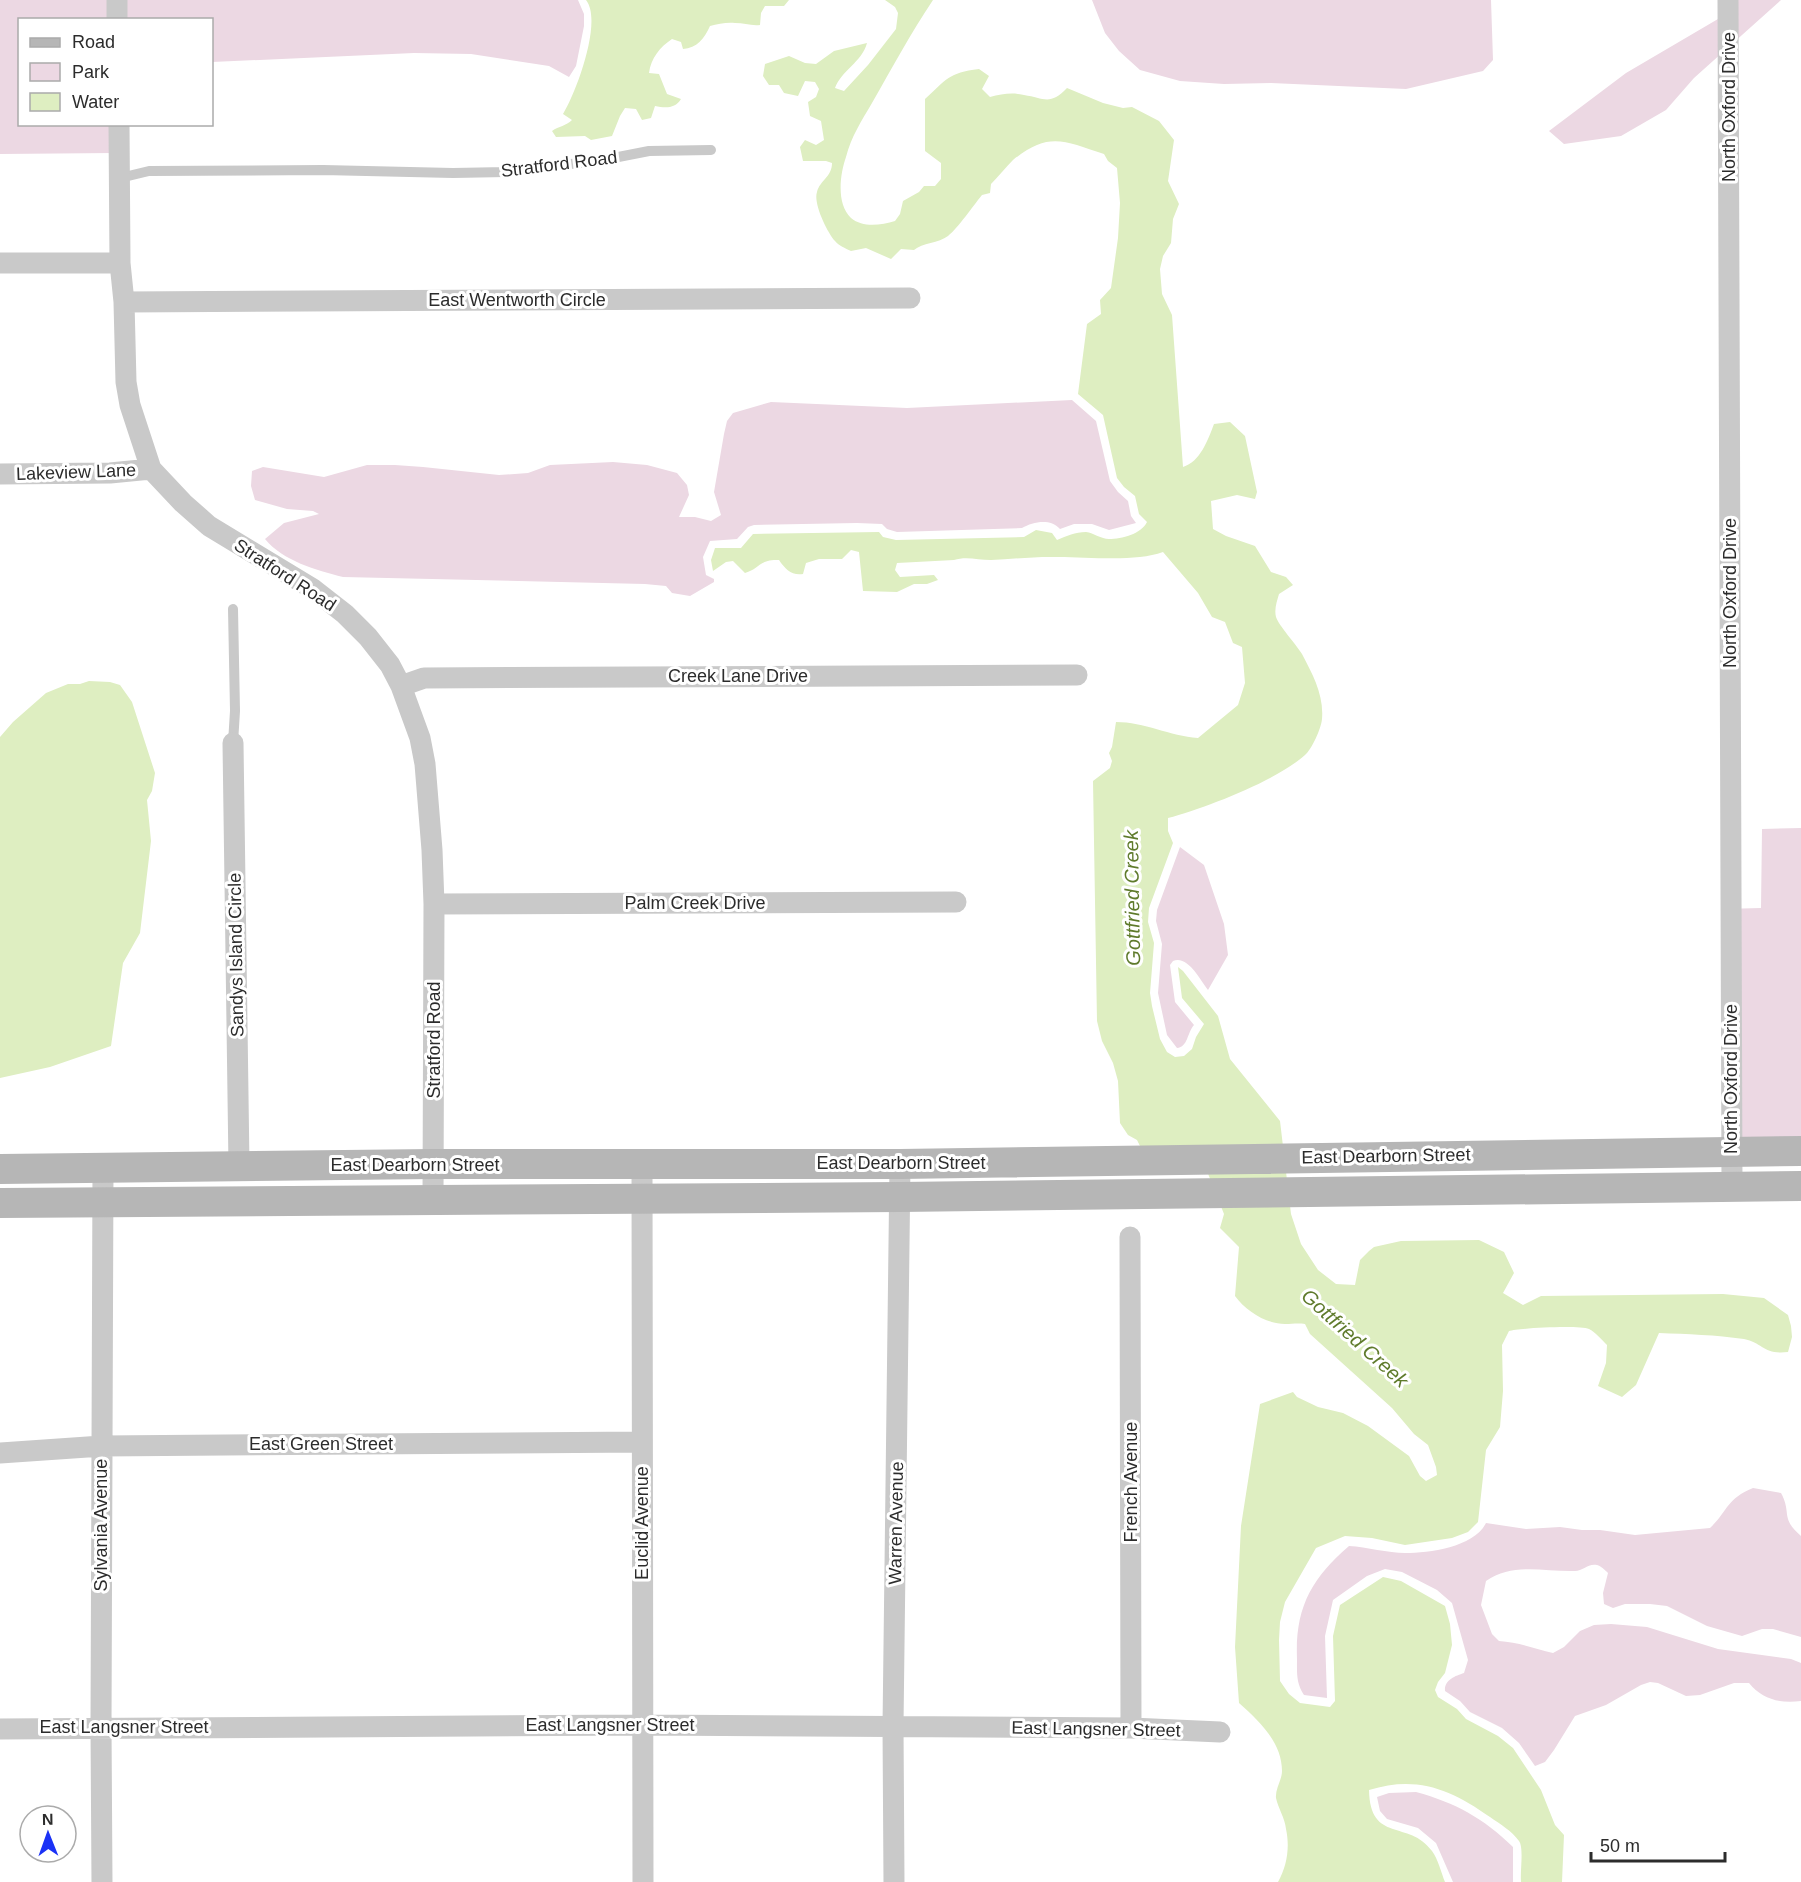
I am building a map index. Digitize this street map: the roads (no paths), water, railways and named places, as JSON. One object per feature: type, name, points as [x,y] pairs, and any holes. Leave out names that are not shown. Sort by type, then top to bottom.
[{"type":"main road","name":"East Dearborn Street","points":[[0,1169],[434,1164],[900,1164],[1801,1151]]},
{"type":"main road","name":"East Dearborn Street","points":[[0,1203],[1116,1195],[1801,1186]]},
{"type":"street","points":[[117,0],[117,18]]},
{"type":"street","name":"North Oxford Drive","points":[[1728,0],[1732,1187]]},
{"type":"street","name":"Stratford Road","points":[[119,126],[120,263],[124,302],[126,382],[130,405],[151,469],[183,503],[209,526],[312,589],[345,614],[368,637],[390,665],[401,686],[420,738],[425,764],[434,904],[433,1200]]},
{"type":"street","points":[[0,263],[120,263]]},
{"type":"street","name":"East Wentworth Circle","points":[[124,302],[910,298]]},
{"type":"street","name":"Lakeview Lane","points":[[0,474],[110,473],[151,469]]},
{"type":"street","name":"Creek Lane Drive","points":[[401,686],[424,678],[1077,675]]},
{"type":"street","name":"Sandys Island Circle","points":[[233,743],[239,1166]]},
{"type":"street","name":"Palm Creek Drive","points":[[434,904],[956,902]]},
{"type":"street","name":"Warren Avenue","points":[[894,1882],[893,1726],[900,1164]]},
{"type":"street","name":"Euclid Avenue","points":[[642,1165],[643,1882]]},
{"type":"street","name":"Sylvania Avenue","points":[[102,1882],[103,1168]]},
{"type":"street","name":"French Avenue","points":[[1130,1237],[1131,1728]]},
{"type":"street","name":"East Green Street","points":[[0,1453],[102,1446],[642,1442]]},
{"type":"street","name":"East Langsner Street","points":[[0,1729],[642,1725],[1131,1728],[1220,1732]]},
{"type":"lane","name":"Stratford Road","points":[[120,178],[150,171],[323,170],[453,174],[506,172],[603,160],[649,151],[711,150]]},
{"type":"lane","points":[[233,609],[236,711],[233,743]]},
{"type":"water","points":[[586,0],[789,0],[784,6],[765,6],[761,13],[760,25],[726,23],[710,26],[703,39],[692,47],[683,49],[681,42],[672,39],[664,46],[654,58],[649,73],[659,74],[667,94],[681,99],[676,105],[655,106],[651,118],[642,120],[636,109],[625,108],[612,136],[591,140],[585,136],[556,137],[552,131],[572,120],[563,114],[580,74],[590,40],[590,10]]},
{"type":"water","name":"Gottfried Creek","points":[[885,0],[933,0],[861,122],[848,150],[842,172],[841,197],[846,212],[856,221],[872,225],[895,221],[900,214],[903,201],[919,192],[924,186],[935,186],[941,179],[941,163],[925,151],[925,99],[949,78],[961,73],[979,69],[989,76],[982,89],[990,97],[1015,94],[1051,99],[1067,88],[1103,103],[1123,108],[1132,107],[1159,121],[1174,140],[1168,181],[1179,204],[1173,219],[1171,243],[1163,256],[1160,269],[1162,294],[1172,315],[1183,467],[1199,455],[1214,424],[1230,422],[1245,436],[1257,492],[1255,499],[1237,495],[1211,501],[1213,529],[1255,546],[1271,572],[1286,577],[1293,585],[1279,594],[1276,617],[1302,654],[1310,670],[1317,685],[1322,710],[1321,723],[1313,744],[1305,755],[1292,765],[1259,784],[1201,808],[1168,818],[1168,831],[1173,843],[1149,908],[1148,922],[1154,943],[1150,993],[1160,1039],[1167,1052],[1175,1057],[1184,1056],[1192,1049],[1204,1024],[1182,998],[1178,967],[1218,1016],[1230,1059],[1280,1121],[1291,1214],[1301,1244],[1318,1270],[1336,1284],[1355,1285],[1360,1260],[1374,1247],[1401,1241],[1479,1240],[1504,1252],[1514,1273],[1503,1293],[1523,1305],[1541,1296],[1723,1294],[1764,1298],[1788,1315],[1792,1337],[1788,1352],[1774,1352],[1744,1339],[1659,1333],[1636,1385],[1622,1397],[1598,1386],[1606,1363],[1607,1345],[1589,1329],[1549,1327],[1509,1331],[1502,1345],[1503,1391],[1500,1427],[1486,1450],[1478,1522],[1468,1532],[1452,1538],[1405,1545],[1372,1538],[1345,1536],[1316,1548],[1285,1602],[1280,1622],[1280,1681],[1289,1694],[1300,1703],[1330,1707],[1335,1701],[1333,1636],[1340,1605],[1383,1577],[1401,1581],[1445,1606],[1452,1645],[1445,1673],[1435,1690],[1438,1697],[1457,1709],[1466,1719],[1498,1736],[1513,1748],[1541,1790],[1555,1825],[1564,1835],[1562,1882],[1521,1882],[1520,1844],[1509,1831],[1476,1807],[1447,1792],[1433,1787],[1402,1784],[1369,1790],[1371,1807],[1376,1818],[1383,1825],[1423,1841],[1434,1854],[1445,1882],[1278,1882],[1284,1870],[1288,1849],[1285,1825],[1276,1798],[1282,1774],[1281,1760],[1274,1741],[1239,1703],[1235,1647],[1241,1526],[1260,1404],[1293,1392],[1297,1397],[1318,1407],[1343,1413],[1368,1426],[1409,1456],[1420,1476],[1426,1481],[1437,1475],[1428,1445],[1414,1434],[1392,1408],[1310,1334],[1305,1324],[1271,1322],[1245,1307],[1235,1296],[1239,1247],[1220,1228],[1224,1214],[1201,1156],[1140,1146],[1137,1140],[1128,1135],[1120,1123],[1118,1081],[1113,1063],[1102,1041],[1097,1021],[1093,781],[1110,768],[1112,761],[1109,753],[1116,722],[1137,724],[1198,738],[1238,705],[1245,683],[1242,647],[1233,643],[1225,622],[1212,617],[1198,593],[1163,552],[1123,558],[1044,557],[991,560],[963,558],[897,563],[895,570],[900,577],[934,575],[938,580],[927,584],[914,584],[897,592],[863,591],[859,552],[851,550],[842,559],[819,559],[806,563],[803,574],[789,571],[779,560],[767,561],[745,573],[733,561],[726,562],[713,571],[711,560],[715,548],[741,548],[753,534],[879,532],[883,537],[896,540],[1024,537],[1036,530],[1052,533],[1057,540],[1075,533],[1086,532],[1109,539],[1131,535],[1147,522],[1139,514],[1135,496],[1117,478],[1103,415],[1078,394],[1087,324],[1101,314],[1100,300],[1111,288],[1118,238],[1120,203],[1117,168],[1108,161],[1104,154],[1057,141],[1037,145],[1013,160],[991,184],[990,193],[982,195],[948,236],[914,250],[901,249],[891,259],[866,248],[851,251],[842,247],[828,231],[816,197],[830,172],[832,163],[803,161],[800,147],[805,140],[816,145],[824,140],[821,121],[810,116],[808,102],[816,97],[819,89],[815,82],[805,81],[798,96],[784,93],[779,85],[769,85],[763,76],[765,64],[789,56],[805,63],[816,64],[834,51],[867,43],[861,56],[842,76],[835,88],[844,91],[896,29],[898,13],[895,7]]},
{"type":"water","points":[[89,681],[120,685],[132,702],[155,773],[152,791],[147,800],[151,841],[140,933],[123,963],[111,1046],[50,1067],[0,1078],[0,737],[13,722],[46,693],[68,684]]}]
